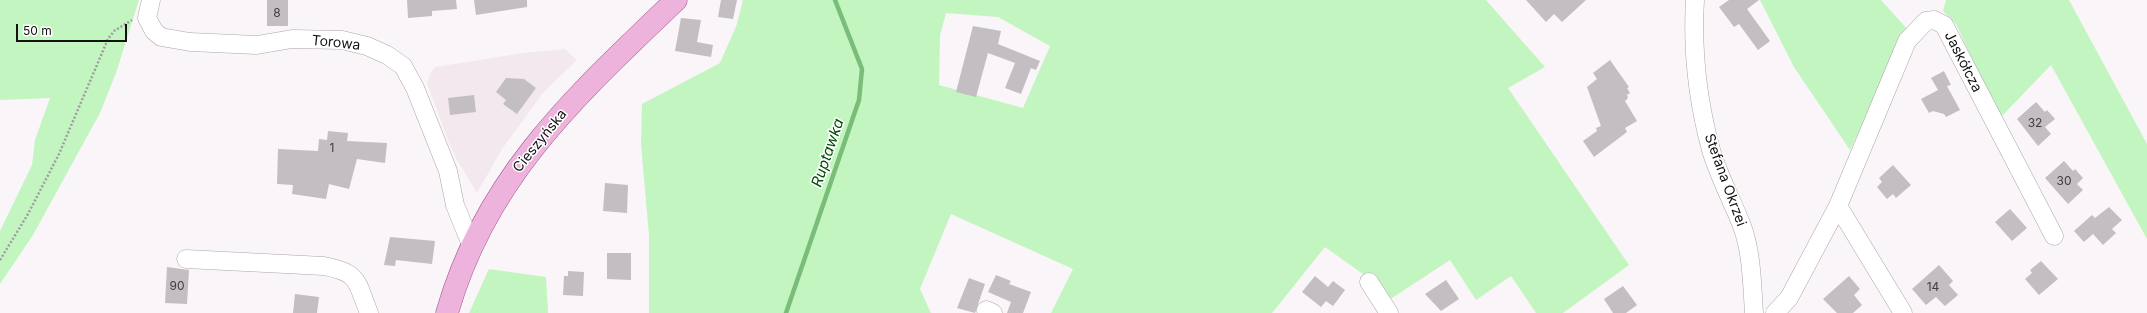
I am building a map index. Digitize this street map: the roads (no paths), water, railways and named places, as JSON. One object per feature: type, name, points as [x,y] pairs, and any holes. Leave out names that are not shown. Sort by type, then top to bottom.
[{"type":"main road","name":"Cieszyńska","points":[[447,313],[472,247],[495,202],[524,158],[568,106],[676,0]]},
{"type":"street","name":"Torowa","points":[[151,0],[147,18],[154,31],[161,37],[190,42],[257,45],[292,39],[342,40],[367,46],[387,55],[402,66],[415,88],[448,171],[455,205],[472,247]]},
{"type":"street","name":"Stefana Okrzei","points":[[1694,0],[1693,28],[1702,111],[1712,151],[1726,192],[1742,227],[1752,272],[1754,313]]},
{"type":"street","name":"Jaskółcza","points":[[1775,313],[1790,298],[1838,206],[1907,41],[1926,21],[1934,20],[1944,25],[2054,236]]},
{"type":"street","points":[[1838,206],[1903,313]]},
{"type":"street","points":[[186,259],[324,266],[344,270],[355,278],[368,313]]},
{"type":"street","points":[[1369,282],[1389,313]]},
{"type":"waterway","name":"Ruptawka","points":[[786,313],[859,100],[862,69],[835,0]]}]
